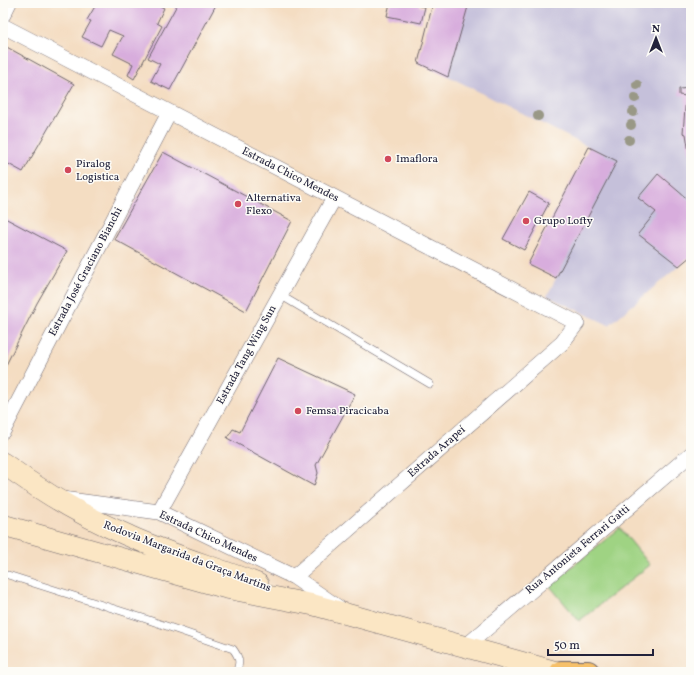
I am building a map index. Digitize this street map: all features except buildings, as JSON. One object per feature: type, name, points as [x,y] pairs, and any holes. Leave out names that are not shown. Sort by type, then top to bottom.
[{"type":"highway","points":[[561,672],[588,672]]},
{"type":"main road","name":"Rodovia Margarida da Graça Martins","points":[[3,463],[53,497],[92,519],[130,537],[314,605]]},
{"type":"main road","name":"Rodovia Margarida da Graça Martins","points":[[3,525],[226,588],[314,605],[557,672]]},
{"type":"street","points":[[3,15],[9,3]]},
{"type":"street","name":"Estrada Chico Mendes","points":[[3,26],[577,323]]},
{"type":"street","name":"Estrada José Graciano Bianchi","points":[[5,423],[169,113]]},
{"type":"street","name":"Estrada Tang Wing Sun","points":[[159,512],[334,198]]},
{"type":"street","name":"Estrada Arapeí","points":[[294,577],[562,343],[577,323]]},
{"type":"street","name":"Rua Antonieta Ferrari Gatti","points":[[465,647],[691,454]]},
{"type":"street","name":"Estrada Chico Mendes","points":[[53,497],[159,512],[294,577],[350,615]]},
{"type":"lane","points":[[280,295],[430,384]]},
{"type":"lane","points":[[8,575],[143,618],[233,649],[239,656],[239,666],[236,672]]},
{"type":"shaded area","points":[[433,3],[691,3],[691,256],[609,325],[547,296],[616,161],[434,69]]},
{"type":"green space","points":[[620,528],[650,565],[579,621],[549,585]]},
{"type":"place","name":"Imaflora","points":[[388,159]]},
{"type":"place","name":"Piralog Logistica","points":[[68,170]]},
{"type":"place","name":"Alternativa Flexo","points":[[238,204]]},
{"type":"place","name":"Grupo Lofty","points":[[526,221]]},
{"type":"place","name":"Femsa Piracicaba","points":[[298,411]]}]
